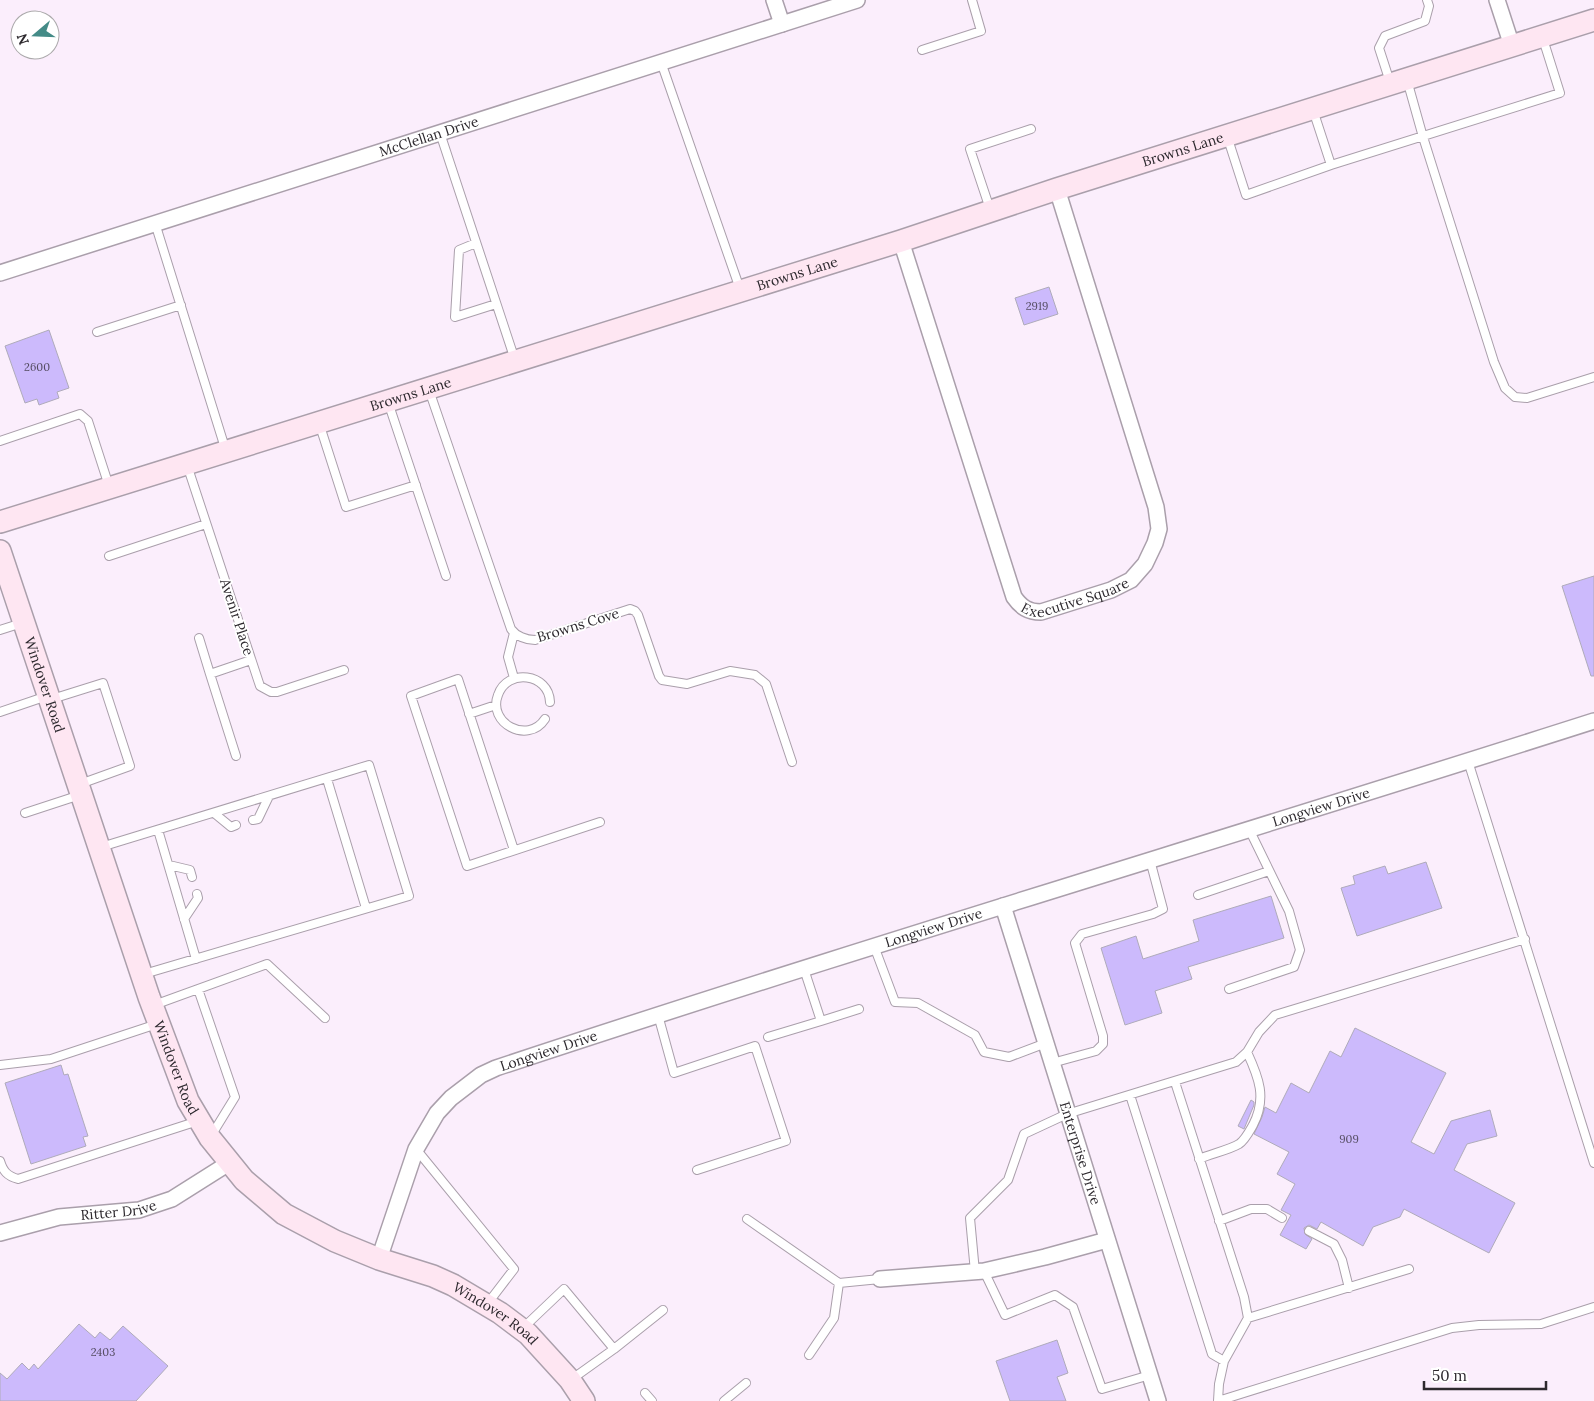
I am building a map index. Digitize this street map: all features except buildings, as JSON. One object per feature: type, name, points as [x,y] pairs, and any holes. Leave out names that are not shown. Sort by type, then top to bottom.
[{"type":"street","points":[[774,0],[782,24]]},
{"type":"street","name":"McClellan Drive","points":[[0,273],[858,0]]},
{"type":"street","points":[[1497,0],[1512,46]]},
{"type":"street","name":"Browns Lane","points":[[0,522],[901,241],[1226,135],[1594,20]]},
{"type":"street","name":"Executive Square","points":[[901,241],[1014,597],[1025,609],[1036,612],[1079,601],[1111,590],[1131,580],[1148,560],[1156,543],[1158,529],[1156,506],[1057,189]]},
{"type":"street","name":"Windover Road","points":[[0,551],[142,975],[188,1101],[210,1138],[244,1180],[284,1214],[335,1241],[379,1259],[433,1276],[454,1285],[528,1334],[570,1380],[584,1401]]},
{"type":"street","name":"Longview Drive","points":[[379,1259],[416,1150],[437,1114],[452,1098],[481,1075],[496,1068],[874,946],[1468,762],[1594,721]]},
{"type":"street","name":"Enterprise Drive","points":[[1003,906],[1158,1401]]},
{"type":"street","name":"Ritter Drive","points":[[0,1233],[59,1217],[139,1210],[172,1199],[229,1163]]},
{"type":"street","points":[[880,1280],[979,1271],[1045,1258],[1107,1240]]},
{"type":"lane","points":[[922,50],[981,31],[972,0]]},
{"type":"lane","points":[[1427,0],[1429,6],[1425,20],[1385,36],[1379,48],[1399,81],[1423,137],[1494,362],[1505,388],[1515,396],[1527,398],[1594,376]]},
{"type":"lane","points":[[1226,135],[1246,195],[1331,165],[1560,93],[1542,37]]},
{"type":"lane","points":[[661,62],[740,291]]},
{"type":"lane","points":[[1313,108],[1331,165]]},
{"type":"lane","points":[[990,211],[970,149],[1032,129]]},
{"type":"lane","points":[[440,133],[516,362]]},
{"type":"lane","points":[[155,223],[226,451]]},
{"type":"lane","points":[[476,243],[459,250],[455,317],[496,304]]},
{"type":"lane","points":[[97,332],[181,305]]},
{"type":"lane","points":[[429,389],[511,629],[514,633],[508,657],[514,678]]},
{"type":"lane","points":[[388,402],[446,576]]},
{"type":"lane","points":[[0,441],[80,414],[88,422],[110,488]]},
{"type":"lane","points":[[319,423],[346,507],[416,485]]},
{"type":"lane","name":"Avenir Place","points":[[186,464],[260,686],[271,692],[277,692],[344,670]]},
{"type":"lane","points":[[109,556],[206,524]]},
{"type":"lane","name":"Browns Cove","points":[[514,633],[530,640],[535,640],[630,609],[635,611],[662,680],[688,684],[730,671],[754,675],[766,684],[792,762]]},
{"type":"lane","points":[[0,630],[24,622]]},
{"type":"lane","points":[[199,638],[236,756]]},
{"type":"lane","points":[[210,674],[251,660]]},
{"type":"lane","points":[[545,719],[535,728],[526,731],[509,727],[498,714],[497,696],[500,688],[506,682],[523,676],[540,682],[546,689],[550,702]]},
{"type":"lane","points":[[514,850],[458,679],[411,696],[467,866],[600,822]]},
{"type":"lane","points":[[0,712],[103,683],[130,766],[25,813]]},
{"type":"lane","points":[[469,714],[496,705]]},
{"type":"lane","points":[[1468,762],[1594,1163]]},
{"type":"lane","points":[[99,848],[369,765],[409,896],[142,975]]},
{"type":"lane","points":[[327,778],[366,908]]},
{"type":"lane","points":[[253,820],[258,819],[269,796]]},
{"type":"lane","points":[[214,813],[231,827],[236,825]]},
{"type":"lane","points":[[1228,988],[1294,967],[1300,950],[1289,911],[1249,829]]},
{"type":"lane","points":[[158,830],[196,959]]},
{"type":"lane","points":[[1052,1063],[1096,1051],[1103,1044],[1103,1036],[1075,943],[1082,934],[1153,914],[1163,909],[1150,860]]},
{"type":"lane","points":[[168,865],[190,870],[192,877]]},
{"type":"lane","points":[[1198,895],[1269,871]]},
{"type":"lane","points":[[184,919],[198,898],[197,894]]},
{"type":"lane","points":[[1150,1374],[1102,1389],[1073,1307],[1055,1295],[1005,1315],[979,1271],[970,1218],[1008,1180],[1024,1134],[1067,1114],[1236,1062],[1247,1052],[1259,1032],[1274,1015],[1524,939]]},
{"type":"lane","points":[[874,946],[895,1002],[918,1003],[967,1030],[975,1035],[984,1052],[1009,1056],[1046,1043]]},
{"type":"lane","points":[[0,1065],[51,1059],[156,1014],[198,989],[267,964],[325,1018]]},
{"type":"lane","points":[[804,969],[822,1021]]},
{"type":"lane","points":[[198,989],[235,1097],[210,1138]]},
{"type":"lane","points":[[768,1037],[859,1009]]},
{"type":"lane","points":[[658,1015],[674,1073],[755,1046],[786,1141],[697,1170]]},
{"type":"lane","points":[[1199,1158],[1239,1144],[1248,1134],[1260,1113],[1261,1099],[1257,1074],[1247,1052]]},
{"type":"lane","points":[[1175,1082],[1244,1297],[1248,1318],[1224,1361],[1219,1384],[1218,1401],[1452,1328],[1480,1325],[1541,1324],[1594,1306]]},
{"type":"lane","points":[[1130,1095],[1212,1354],[1224,1361]]},
{"type":"lane","points":[[0,1161],[3,1170],[10,1177],[18,1179],[198,1120]]},
{"type":"lane","points":[[416,1150],[514,1269],[486,1305]]},
{"type":"lane","points":[[1219,1221],[1251,1209],[1267,1209],[1282,1218]]},
{"type":"lane","points":[[747,1219],[839,1283],[880,1280]]},
{"type":"lane","points":[[1309,1231],[1334,1244],[1342,1260],[1349,1288]]},
{"type":"lane","points":[[1248,1318],[1409,1269]]},
{"type":"lane","points":[[809,1355],[834,1318],[839,1283]]},
{"type":"lane","points":[[521,1330],[564,1289],[614,1349]]},
{"type":"lane","points":[[570,1380],[614,1349],[663,1310]]},
{"type":"lane","points":[[724,1401],[746,1383]]},
{"type":"lane","points":[[645,1392],[652,1401]]}]
